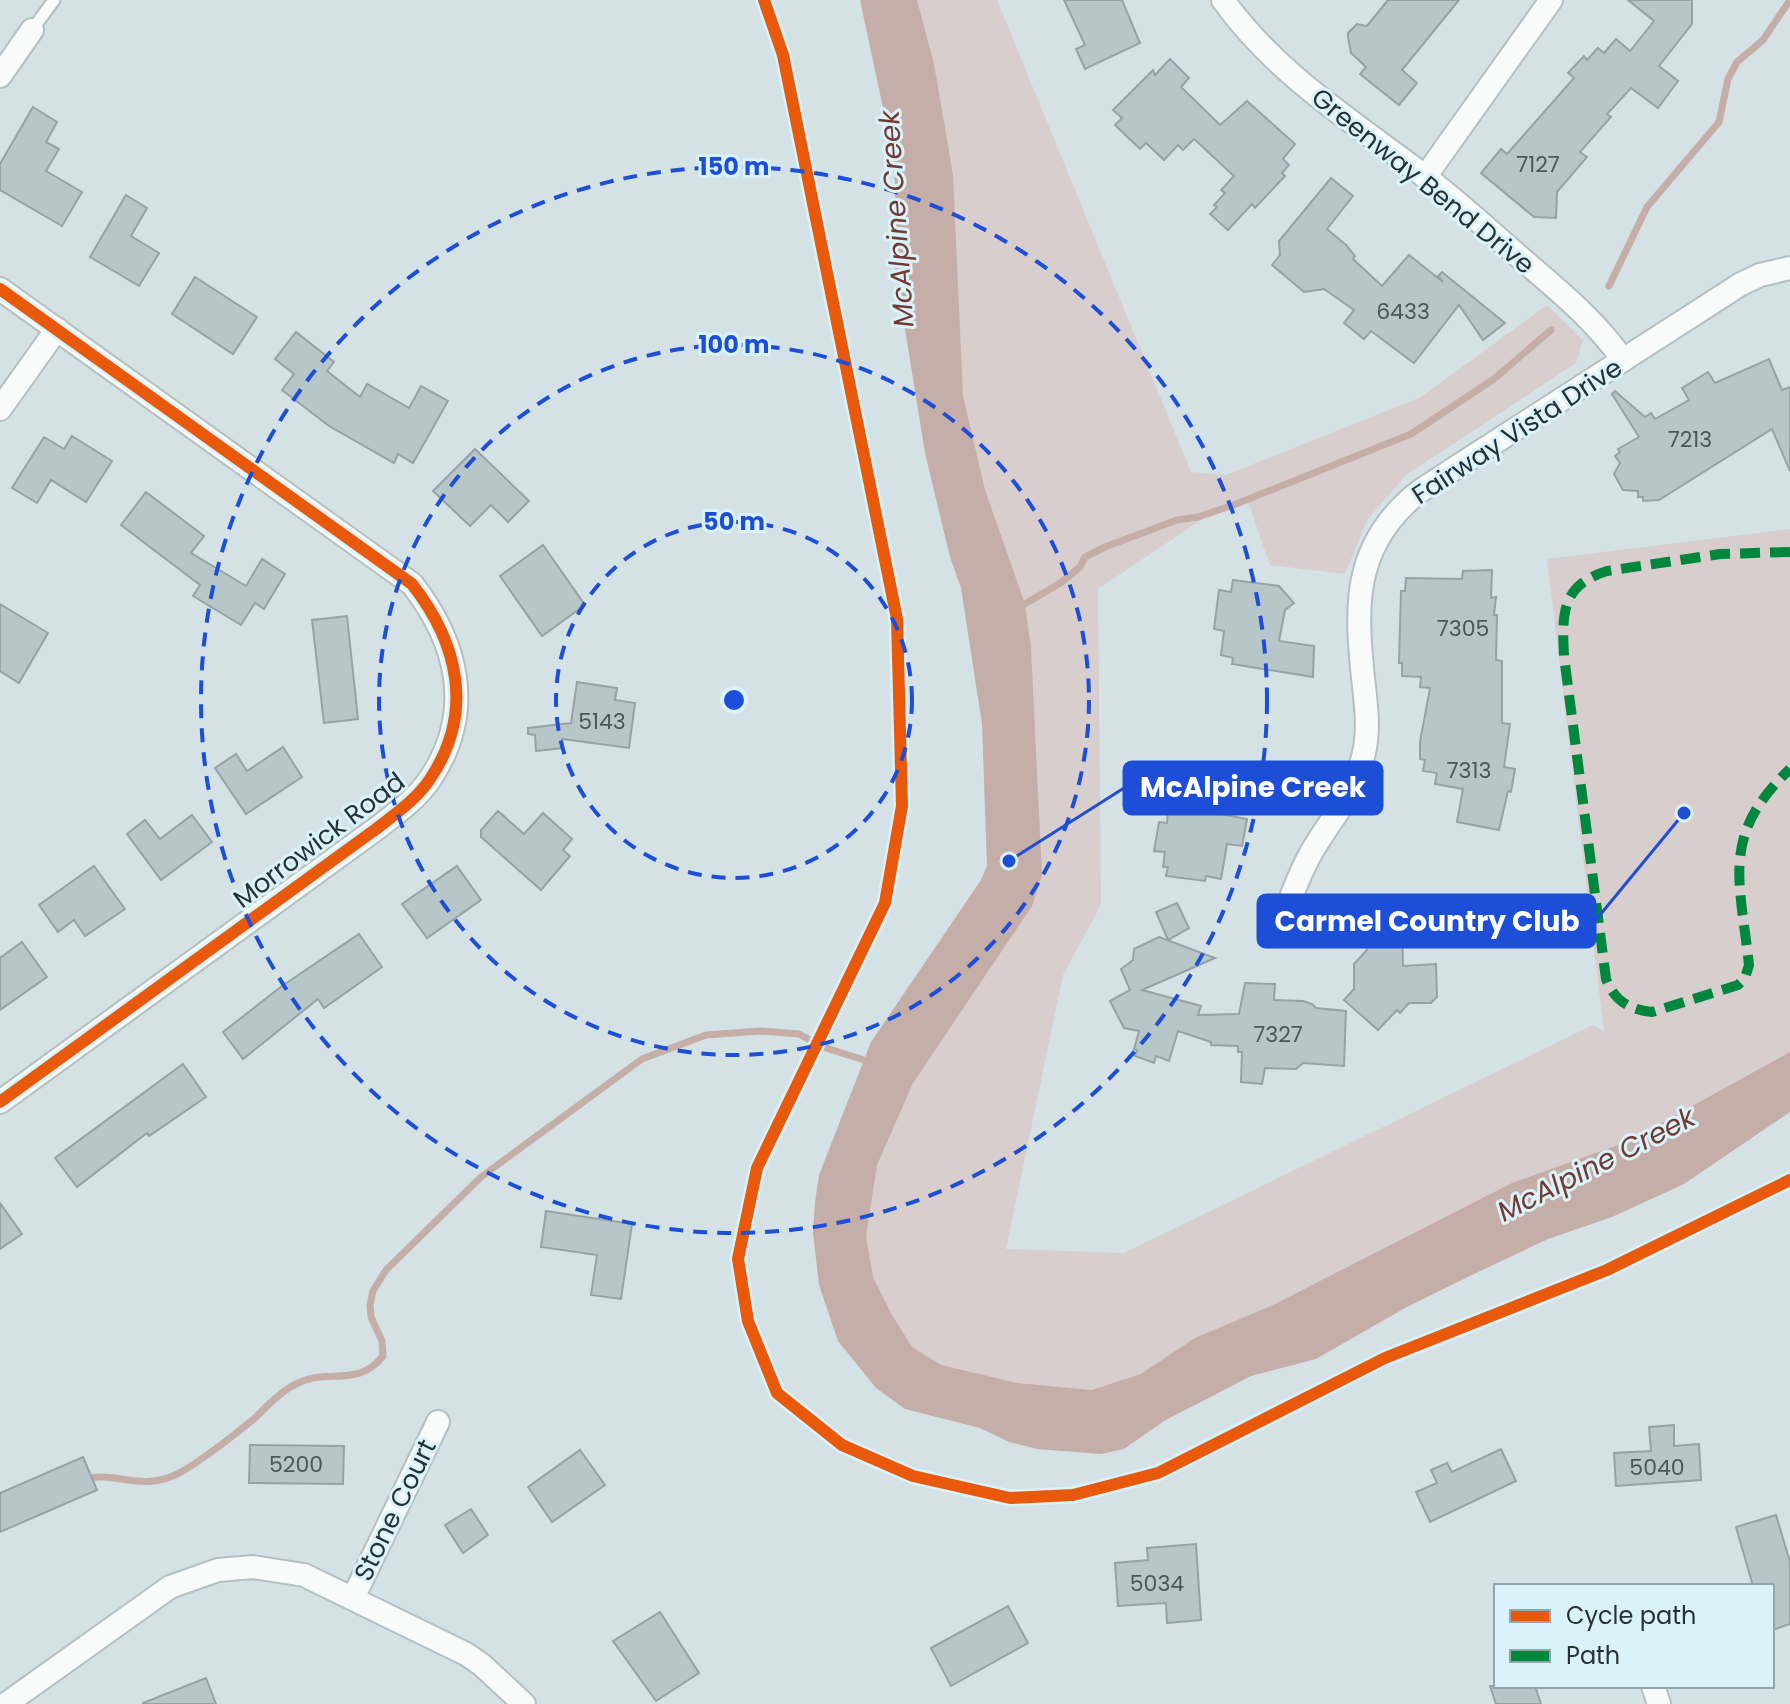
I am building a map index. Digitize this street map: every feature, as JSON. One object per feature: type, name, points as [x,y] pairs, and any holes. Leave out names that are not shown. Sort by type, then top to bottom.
[{"type":"street","name":"Greenway Bend Drive","points":[[1223,0],[1244,30],[1283,69],[1425,177],[1583,311],[1623,360]]},
{"type":"street","points":[[1425,177],[1551,0]]},
{"type":"street","points":[[0,76],[32,30]]},
{"type":"street","name":"Fairway Vista Drive","points":[[1291,897],[1311,852],[1346,804],[1367,740],[1358,607],[1366,564],[1389,521],[1409,500],[1741,284],[1760,275],[1790,268]]},
{"type":"street","name":"Morrowick Road","points":[[0,289],[412,584],[433,610],[447,641],[456,674],[457,696],[446,750],[417,795],[376,829],[0,1102]]},
{"type":"street","points":[[0,409],[57,329]]},
{"type":"street","name":"Stone Court","points":[[353,1598],[438,1422]]},
{"type":"street","points":[[6,1704],[150,1600],[184,1581],[218,1570],[270,1568],[304,1575],[466,1654],[524,1704]]},
{"type":"lane","points":[[32,30],[54,0]]},
{"type":"shaded area","points":[[886,0],[997,0],[1191,472],[1226,475],[1421,397],[1547,305],[1583,340],[1576,363],[1406,475],[1368,519],[1345,574],[1270,565],[1247,499],[1210,514],[1098,589],[1101,905],[1063,975],[1006,1249],[1124,1253],[1593,1025],[1604,1032],[1547,559],[1790,529],[1790,1066],[1110,1425],[969,1394],[873,1320],[844,1151],[1032,841]]},
{"type":"water","points":[[860,0],[917,0],[934,64],[953,175],[963,396],[985,490],[1025,604],[1031,648],[1042,875],[1032,906],[913,1083],[877,1165],[866,1236],[873,1277],[912,1347],[941,1365],[1017,1383],[1092,1390],[1141,1374],[1195,1338],[1273,1305],[1512,1183],[1629,1141],[1790,1052],[1790,1112],[1684,1184],[1612,1217],[1548,1239],[1476,1273],[1405,1308],[1316,1359],[1251,1376],[1164,1421],[1124,1449],[1101,1454],[1037,1449],[1009,1442],[980,1428],[905,1409],[876,1388],[838,1341],[819,1285],[813,1233],[819,1175],[871,1042],[981,880],[987,866],[982,724],[961,588],[950,557],[925,453],[894,261],[895,183],[891,145]]},
{"type":"building","points":[[1064,0],[1122,0],[1140,43],[1085,69],[1076,49],[1085,45]]},
{"type":"building","points":[[1388,0],[1459,0],[1402,70],[1417,83],[1399,105],[1360,74],[1366,67],[1351,53],[1348,37],[1357,24],[1367,26]]},
{"type":"building","points":[[1628,0],[1692,0],[1692,24],[1659,66],[1678,81],[1658,108],[1631,88],[1607,114],[1611,117],[1580,152],[1587,157],[1557,192],[1556,218],[1534,217],[1481,173],[1501,149],[1507,154],[1574,78],[1568,73],[1584,56],[1587,60],[1598,48],[1604,53],[1616,39],[1630,51],[1654,21]]},
{"type":"building","points":[[1170,59],[1189,78],[1181,87],[1220,125],[1247,101],[1295,144],[1283,159],[1289,165],[1282,173],[1285,176],[1255,208],[1252,204],[1228,230],[1210,214],[1225,193],[1221,190],[1234,176],[1194,139],[1183,150],[1178,145],[1164,160],[1146,143],[1140,149],[1115,125],[1122,118],[1113,110],[1153,70],[1155,75]]},
{"type":"building","points":[[33,107],[57,122],[46,142],[59,149],[46,171],[82,192],[62,226],[0,190],[0,164]]},
{"type":"building","points":[[1331,178],[1353,196],[1327,229],[1346,245],[1355,256],[1353,259],[1382,286],[1409,255],[1443,282],[1438,276],[1442,272],[1505,323],[1483,340],[1459,305],[1414,363],[1371,331],[1364,339],[1344,323],[1354,310],[1324,289],[1304,292],[1272,265],[1280,255],[1279,241]]},
{"type":"building","points":[[126,195],[147,208],[131,236],[159,253],[139,286],[90,257]]},
{"type":"building","points":[[195,277],[257,317],[233,354],[172,314]]},
{"type":"building","points":[[296,332],[334,362],[327,371],[360,397],[367,384],[409,408],[421,386],[448,401],[413,463],[398,454],[394,463],[329,426],[282,390],[294,374],[275,359]]},
{"type":"building","points":[[1769,359],[1782,390],[1790,387],[1790,471],[1772,429],[1659,500],[1643,501],[1643,497],[1638,497],[1638,491],[1623,490],[1614,474],[1620,463],[1615,456],[1620,452],[1618,449],[1639,437],[1612,394],[1615,391],[1645,417],[1651,413],[1655,419],[1689,400],[1682,388],[1708,372],[1715,383]]},
{"type":"building","points":[[72,436],[112,461],[86,502],[51,480],[37,503],[12,488],[44,437],[64,449]]},
{"type":"building","points":[[475,449],[529,501],[508,522],[491,505],[470,526],[433,491]]},
{"type":"building","points":[[146,492],[204,536],[191,553],[246,586],[262,559],[285,574],[264,609],[255,603],[241,625],[193,596],[200,585],[121,525]]},
{"type":"building","points":[[543,545],[585,605],[542,636],[500,576]]},
{"type":"building","points":[[1492,570],[1491,598],[1496,597],[1494,615],[1497,615],[1496,660],[1502,661],[1502,723],[1510,724],[1504,767],[1515,769],[1499,830],[1457,822],[1463,789],[1435,784],[1437,773],[1423,771],[1425,760],[1420,759],[1420,742],[1430,688],[1420,687],[1421,677],[1402,676],[1402,663],[1399,663],[1401,591],[1405,591],[1406,578],[1462,579],[1463,571]]},
{"type":"building","points":[[1233,580],[1279,586],[1294,603],[1285,610],[1279,641],[1314,646],[1313,677],[1232,664],[1233,658],[1221,655],[1224,631],[1214,629],[1219,590],[1231,592]]},
{"type":"building","points":[[0,604],[48,633],[19,683],[0,671]]},
{"type":"building","points":[[347,616],[358,719],[324,723],[312,620]]},
{"type":"building","points":[[577,682],[617,688],[615,700],[635,703],[629,748],[562,739],[563,748],[536,751],[535,735],[528,734],[528,728],[571,723]]},
{"type":"building","points":[[283,747],[302,777],[246,814],[215,768],[236,754],[247,771]]},
{"type":"building","points":[[1192,779],[1221,784],[1215,813],[1247,819],[1242,846],[1227,844],[1221,879],[1206,876],[1205,881],[1166,876],[1168,867],[1163,867],[1165,852],[1154,851],[1159,822],[1167,823],[1168,806],[1190,788]]},
{"type":"building","points":[[498,811],[524,834],[543,813],[572,839],[563,850],[570,856],[541,890],[481,837],[481,830]]},
{"type":"building","points":[[192,815],[212,842],[161,880],[127,834],[145,820],[160,839]]},
{"type":"building","points":[[94,866],[125,909],[85,936],[74,920],[58,932],[39,905]]},
{"type":"building","points":[[457,866],[481,900],[427,938],[402,904]]},
{"type":"building","points":[[1395,900],[1395,914],[1402,913],[1403,966],[1436,964],[1437,997],[1431,1003],[1409,1003],[1400,1013],[1397,1010],[1378,1030],[1344,1000],[1354,989],[1354,964],[1367,950],[1365,902]]},
{"type":"building","points":[[1177,903],[1189,928],[1168,940],[1156,912]]},
{"type":"building","points":[[359,934],[382,967],[324,1008],[318,999],[243,1059],[223,1032],[282,986]]},
{"type":"building","points":[[1159,937],[1215,958],[1142,990],[1201,1006],[1198,1015],[1239,1014],[1245,983],[1275,984],[1274,1000],[1303,1001],[1316,1008],[1346,1011],[1344,1066],[1303,1063],[1296,1069],[1265,1068],[1262,1084],[1241,1082],[1242,1052],[1238,1052],[1238,1046],[1211,1045],[1211,1042],[1178,1031],[1169,1061],[1156,1056],[1154,1063],[1135,1056],[1139,1031],[1124,1028],[1110,1001],[1130,990],[1121,969],[1133,960],[1134,949]]},
{"type":"building","points":[[22,942],[47,977],[0,1010],[0,958]]},
{"type":"building","points":[[183,1064],[206,1097],[149,1136],[147,1133],[77,1187],[55,1158]]},
{"type":"building","points":[[0,1203],[22,1234],[0,1249]]},
{"type":"building","points":[[546,1211],[632,1224],[621,1299],[591,1295],[597,1255],[541,1247]]},
{"type":"building","points":[[1674,1425],[1674,1446],[1699,1444],[1701,1480],[1616,1486],[1614,1453],[1651,1451],[1649,1427]]},
{"type":"building","points":[[250,1445],[344,1446],[343,1484],[249,1483]]},
{"type":"building","points":[[1501,1449],[1516,1481],[1430,1522],[1416,1492],[1437,1483],[1431,1470],[1447,1463],[1452,1472]]},
{"type":"building","points":[[580,1450],[605,1485],[552,1522],[528,1487]]},
{"type":"building","points":[[83,1457],[97,1490],[0,1532],[0,1493]]},
{"type":"building","points":[[471,1509],[488,1535],[463,1553],[445,1525]]},
{"type":"building","points":[[1776,1515],[1790,1562],[1790,1624],[1774,1629],[1774,1584],[1752,1584],[1736,1527]]},
{"type":"building","points":[[1196,1544],[1201,1620],[1167,1623],[1166,1603],[1118,1606],[1115,1563],[1148,1560],[1147,1548]]},
{"type":"building","points":[[1008,1606],[1028,1643],[951,1686],[931,1648]]},
{"type":"building","points":[[660,1612],[699,1673],[656,1701],[613,1641]]},
{"type":"building","points":[[206,1678],[216,1704],[143,1704],[143,1703]]},
{"type":"building","points":[[1490,1686],[1536,1688],[1541,1704],[1496,1704]]},
{"type":"waterway","points":[[1609,286],[1647,207],[1719,122],[1728,79],[1737,62],[1763,40],[1790,0]]},
{"type":"waterway","points":[[1018,608],[1062,582],[1080,567],[1085,557],[1105,547],[1177,520],[1198,517],[1236,504],[1411,434],[1494,379],[1551,330]]},
{"type":"waterway","points":[[84,1479],[106,1477],[150,1481],[175,1475],[227,1440],[292,1386],[320,1377],[353,1375],[373,1366],[383,1356],[382,1341],[371,1317],[370,1305],[373,1291],[386,1270],[481,1177],[642,1059],[706,1035],[761,1031],[799,1034],[868,1064]]},
{"type":"marked path","points":[[1790,552],[1720,554],[1607,571],[1581,584],[1568,603],[1563,627],[1564,656],[1606,979],[1623,1003],[1652,1012],[1738,985],[1745,978],[1749,965],[1740,883],[1744,838],[1753,816],[1768,793],[1790,769]]},
{"type":"cycle path","points":[[764,0],[783,55],[897,619],[902,806],[885,903],[757,1168],[738,1259],[748,1321],[777,1393],[842,1445],[913,1476],[1010,1498],[1073,1495],[1158,1473],[1385,1358],[1607,1270],[1790,1180]]},
{"type":"cycle path","points":[[0,289],[412,584],[441,630],[450,654],[456,703],[453,729],[444,754],[425,786],[405,806],[0,1102]]},
{"type":"place","name":"Carmel Country Club","points":[[1684,813]]},
{"type":"place","name":"McAlpine Creek","points":[[1009,861]]}]
